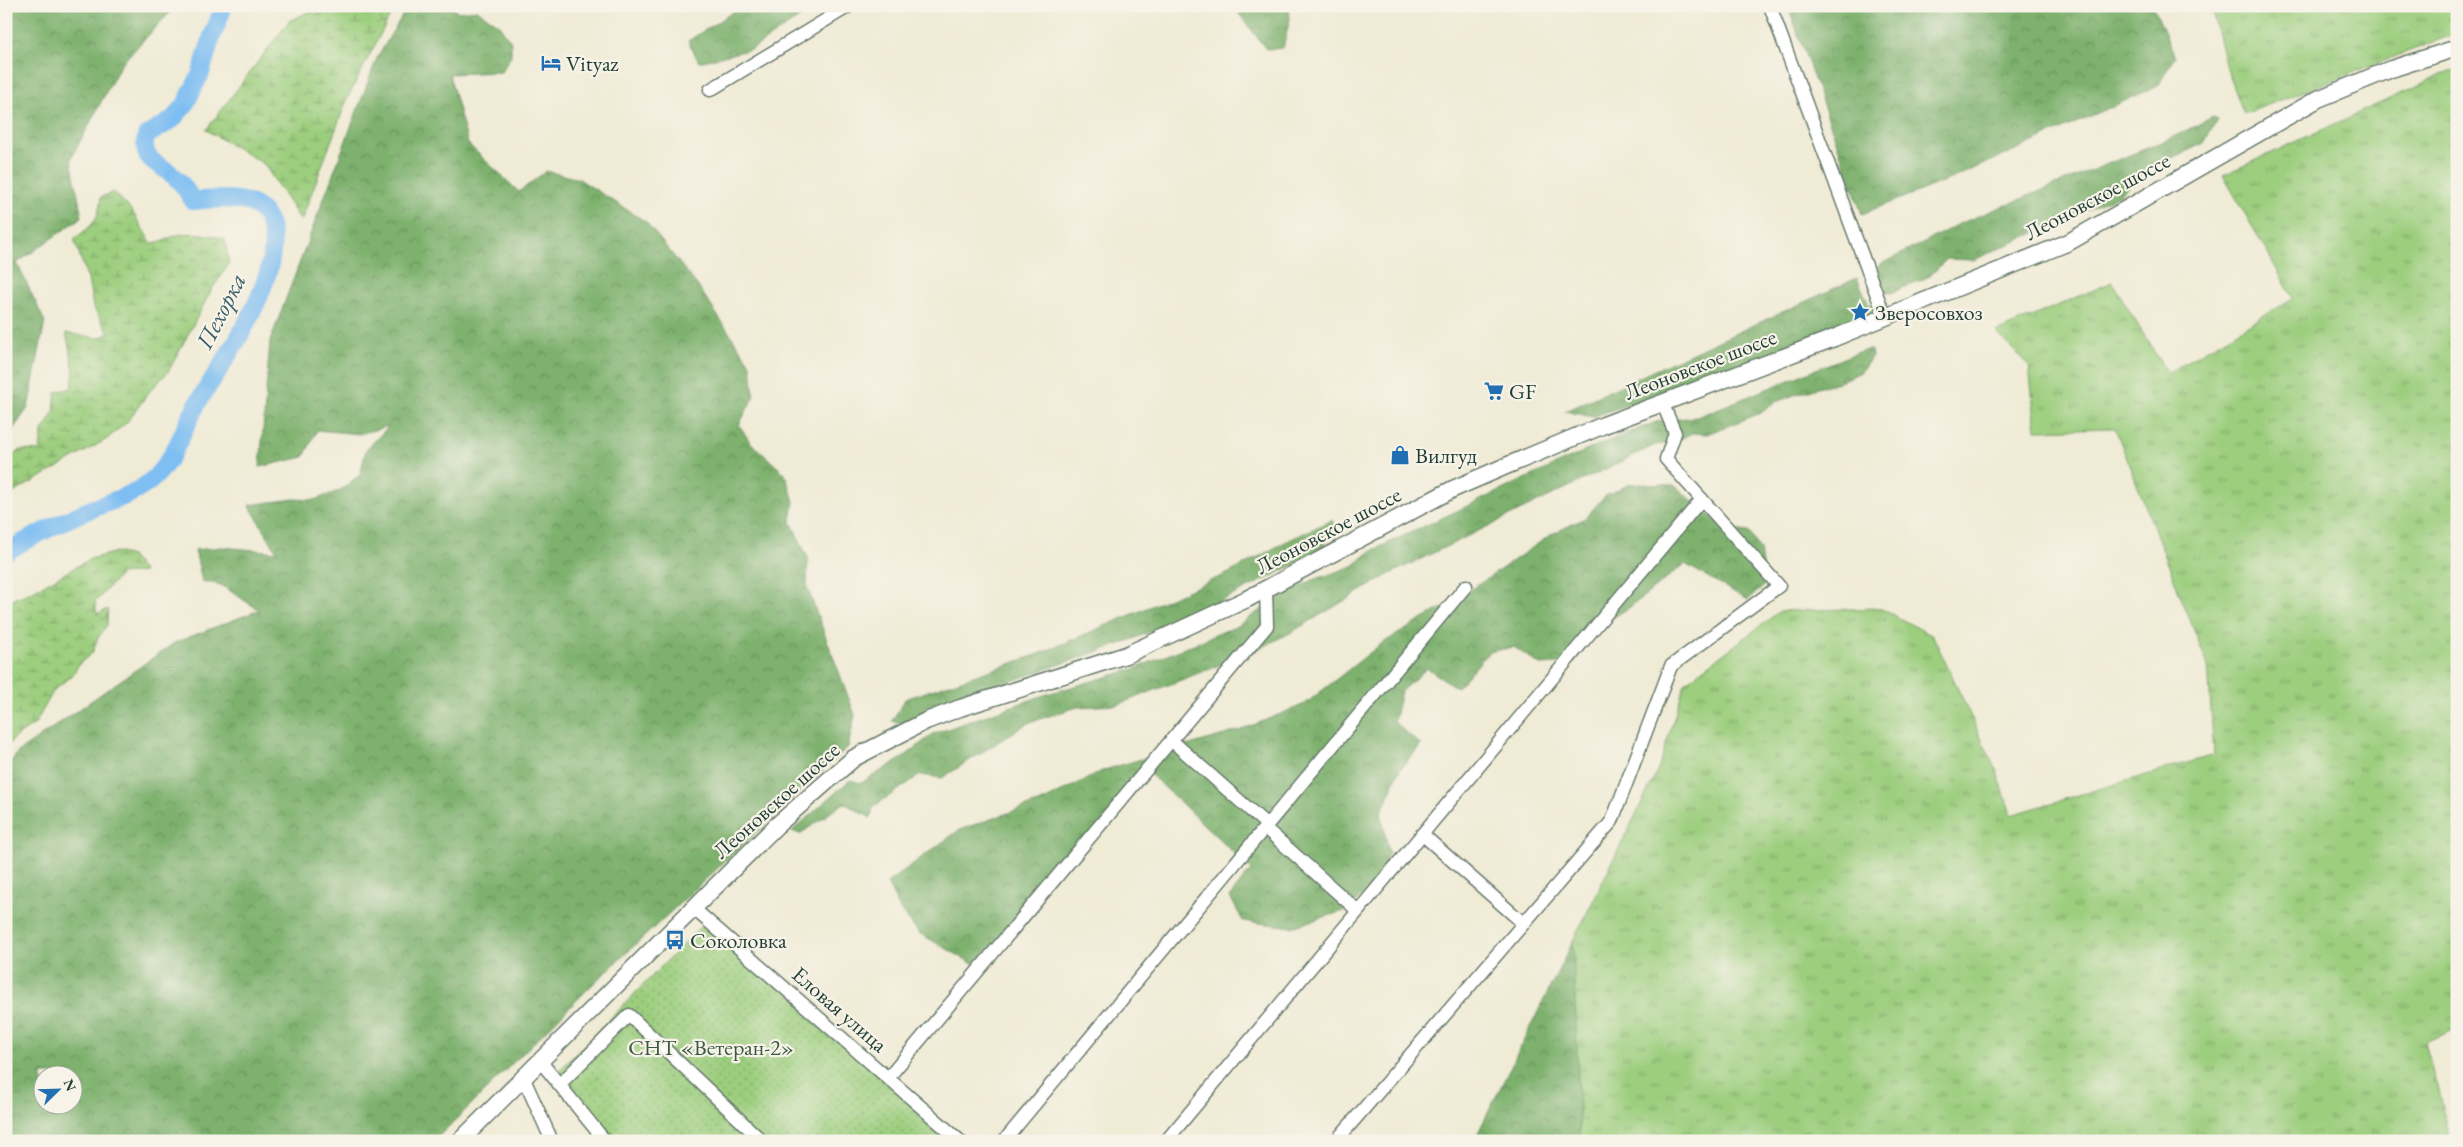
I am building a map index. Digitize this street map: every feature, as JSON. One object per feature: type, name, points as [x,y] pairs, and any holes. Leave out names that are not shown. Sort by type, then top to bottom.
[{"type":"main road","name":"Леоновское шоссе","points":[[460,1141],[694,908],[824,783],[854,758],[873,747],[926,721],[960,708],[1126,655],[1168,637],[1266,589],[1453,489],[1662,402],[1885,317],[2069,242],[2318,99],[2392,69],[2457,48]]},
{"type":"street","points":[[710,90],[849,6]]},
{"type":"street","points":[[1770,6],[1885,317]]},
{"type":"street","points":[[1336,1141],[1612,821],[1671,666],[1779,586],[1666,459],[1675,433],[1662,402]]},
{"type":"street","points":[[1166,1141],[1702,499]]},
{"type":"street","points":[[1004,1141],[1466,586]]},
{"type":"street","points":[[888,1078],[1267,626],[1266,589]]},
{"type":"street","points":[[1171,740],[1358,911]]},
{"type":"street","points":[[1422,834],[1523,923]]},
{"type":"street","name":"Еловая улица","points":[[694,908],[960,1141]]},
{"type":"street","points":[[559,1085],[629,1015],[762,1141]]},
{"type":"street","points":[[541,1062],[605,1141]]},
{"type":"street","points":[[524,1079],[552,1141]]},
{"type":"green space","points":[[6,6],[176,6],[121,64],[71,159],[82,217],[17,263],[45,322],[28,408],[6,440]]},
{"type":"green space","points":[[323,6],[395,6],[348,97],[301,221],[264,164],[206,130],[289,21]]},
{"type":"green space","points":[[408,6],[450,6],[458,12],[477,10],[499,25],[511,42],[511,56],[501,72],[449,74],[468,144],[519,192],[546,171],[579,179],[646,222],[697,285],[751,365],[754,396],[739,425],[750,442],[785,474],[794,501],[791,522],[808,558],[807,587],[855,715],[848,747],[592,985],[434,1141],[6,1141],[6,768],[18,752],[174,643],[259,610],[221,585],[202,581],[195,550],[222,547],[277,552],[249,505],[294,499],[314,500],[339,491],[360,475],[366,450],[389,426],[359,434],[317,430],[304,457],[260,467],[270,341],[377,58]]},
{"type":"green space","points":[[742,6],[817,6],[752,49],[699,62],[688,41]]},
{"type":"green space","points":[[1233,6],[1289,6],[1290,19],[1283,48],[1266,49]]},
{"type":"green space","points":[[1788,6],[2153,6],[2175,56],[2158,86],[1960,175],[1862,214]]},
{"type":"green space","points":[[2211,6],[2457,6],[2457,33],[2244,114],[2225,64]]},
{"type":"green space","points":[[2457,68],[2457,1028],[2425,1042],[2451,1141],[1580,1141],[1573,941],[1658,770],[1685,683],[1780,611],[1880,608],[1933,636],[1998,774],[2011,815],[2214,755],[2208,666],[2115,428],[2036,430],[2029,366],[1996,332],[2112,282],[2167,373],[2293,298],[2223,175]]},
{"type":"green space","points":[[2213,117],[2217,120],[2204,143],[2150,168],[2119,195],[1974,260],[1947,259],[1930,276],[1891,293],[1883,290],[1878,266],[1961,223],[2167,140]]},
{"type":"green space","points":[[114,192],[132,211],[151,243],[189,233],[225,239],[229,264],[212,289],[168,372],[150,391],[127,422],[107,439],[6,497],[6,460],[21,450],[40,451],[42,431],[54,412],[56,392],[72,388],[74,370],[66,333],[98,338],[109,333],[93,307],[88,279],[74,239],[94,222],[101,197]]},
{"type":"green space","points":[[1857,278],[1874,316],[1593,417],[1565,411]]},
{"type":"green space","points":[[1871,350],[1872,356],[1861,372],[1838,382],[1776,402],[1761,413],[1707,434],[1692,433],[1672,443],[1655,445],[1388,575],[1290,633],[1250,653],[1117,705],[1077,707],[1028,723],[942,778],[920,775],[873,807],[871,818],[844,803],[800,834],[792,831],[850,780],[861,783],[904,757],[933,734],[1047,694],[1134,669],[1239,625],[1282,595],[1313,580],[1353,566],[1371,551],[1598,445],[1659,421],[1697,417],[1861,351]]},
{"type":"green space","points":[[1630,484],[1674,485],[1726,529],[1749,532],[1760,550],[1765,585],[1748,600],[1685,564],[1630,607],[1592,631],[1574,663],[1540,665],[1514,647],[1489,652],[1457,688],[1427,668],[1401,691],[1394,722],[1421,745],[1399,771],[1381,813],[1389,853],[1372,887],[1347,910],[1292,927],[1243,921],[1230,897],[1251,869],[1147,771],[977,966],[919,933],[901,911],[887,883],[959,830],[1046,800],[1104,770],[1241,730],[1305,704],[1381,644],[1459,598],[1552,534],[1585,518],[1605,496]]},
{"type":"green space","points":[[1332,520],[1335,526],[1320,552],[1213,605],[1126,642],[1017,679],[906,724],[892,721],[905,699],[1039,654],[1229,573],[1285,542]]},
{"type":"green space","points":[[117,552],[131,556],[144,572],[121,574],[95,602],[97,614],[108,609],[107,625],[98,638],[92,653],[79,664],[72,676],[54,690],[35,724],[15,737],[6,748],[6,602],[33,591],[90,559]]},
{"type":"green space","name":"СНТ «Ветеран-2»","points":[[707,920],[960,1141],[605,1141],[553,1077]]},
{"type":"green space","points":[[1573,941],[1580,1141],[1474,1141]]},
{"type":"waterway","name":"Пехорка","points":[[6,552],[64,521],[130,494],[155,477],[170,458],[194,409],[241,334],[266,280],[272,253],[271,230],[262,211],[248,202],[239,200],[193,201],[179,180],[153,161],[146,152],[146,136],[172,120],[185,105],[201,73],[211,39],[224,6]]},
{"type":"place","name":"Vityaz","points":[[551,63]]},
{"type":"place","name":"Зверосовхоз","points":[[1860,312]]},
{"type":"place","name":"GF","points":[[1494,391]]},
{"type":"place","name":"Вилгуд","points":[[1400,455]]},
{"type":"place","name":"Соколовка","points":[[675,940]]}]
